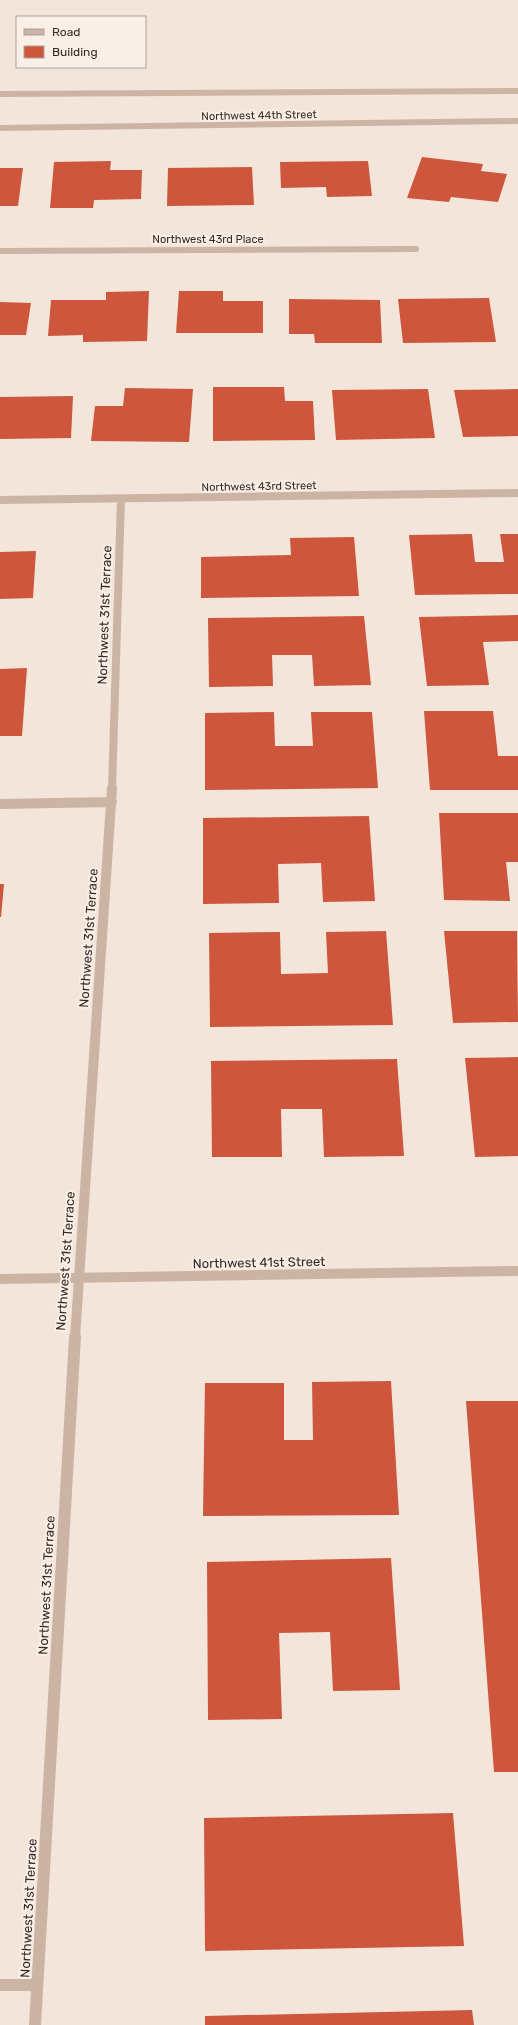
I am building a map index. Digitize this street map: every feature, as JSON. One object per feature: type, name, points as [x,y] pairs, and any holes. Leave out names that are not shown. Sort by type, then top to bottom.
[{"type":"street","name":"Northwest 44th Street","points":[[0,94],[518,91]]},
{"type":"street","name":"Northwest 44th Street","points":[[0,128],[518,121]]},
{"type":"street","name":"Northwest 43rd Place","points":[[0,252],[416,249]]},
{"type":"street","name":"Northwest 43rd Street","points":[[0,500],[518,493]]},
{"type":"street","name":"Northwest 31st Terrace","points":[[35,2025],[78,1279],[112,802],[121,499]]},
{"type":"street","points":[[0,804],[112,802]]},
{"type":"street","name":"Northwest 41st Street","points":[[0,1279],[78,1279],[518,1271]]},
{"type":"street","points":[[0,1985],[37,1985]]},
{"type":"building","points":[[422,157],[483,164],[481,171],[507,174],[498,202],[451,197],[449,202],[407,198]]},
{"type":"building","points":[[111,161],[110,170],[142,170],[141,199],[94,200],[93,208],[50,208],[54,162]]},
{"type":"building","points":[[368,161],[372,196],[327,197],[326,187],[281,188],[280,162]]},
{"type":"building","points":[[252,167],[254,205],[167,206],[168,168]]},
{"type":"building","points":[[0,168],[23,168],[18,206],[0,206]]},
{"type":"building","points":[[149,291],[147,341],[83,342],[83,335],[48,336],[51,300],[106,300],[106,292]]},
{"type":"building","points":[[179,291],[223,291],[223,301],[263,301],[263,333],[176,333]]},
{"type":"building","points":[[489,298],[496,342],[403,343],[398,299]]},
{"type":"building","points":[[289,299],[380,300],[382,343],[315,343],[314,334],[289,334]]},
{"type":"building","points":[[0,302],[31,303],[26,335],[0,335]]},
{"type":"building","points":[[213,387],[284,387],[285,401],[313,401],[315,440],[213,441]]},
{"type":"building","points":[[125,388],[193,389],[189,442],[91,441],[95,406],[123,406]]},
{"type":"building","points":[[428,389],[435,438],[336,440],[332,390]]},
{"type":"building","points":[[518,389],[518,436],[463,437],[454,390]]},
{"type":"building","points":[[73,396],[71,438],[0,439],[0,397]]},
{"type":"building","points":[[472,534],[475,562],[504,562],[500,534],[518,534],[518,594],[415,595],[409,535]]},
{"type":"building","points":[[354,537],[359,596],[201,598],[201,557],[291,555],[290,538]]},
{"type":"building","points":[[36,551],[33,598],[0,599],[0,552]]},
{"type":"building","points":[[518,615],[518,641],[483,642],[489,685],[427,686],[419,617]]},
{"type":"building","points":[[364,616],[371,685],[314,686],[312,655],[272,655],[273,686],[209,687],[208,618]]},
{"type":"building","points":[[27,668],[22,736],[0,736],[0,669]]},
{"type":"building","points":[[424,711],[493,711],[498,756],[518,756],[518,790],[430,790]]},
{"type":"building","points":[[274,712],[275,746],[313,746],[311,712],[372,712],[378,788],[205,790],[205,713]]},
{"type":"building","points":[[439,813],[518,813],[518,862],[506,862],[510,901],[444,900]]},
{"type":"building","points":[[369,816],[375,901],[323,902],[321,863],[278,864],[279,903],[203,904],[203,818]]},
{"type":"building","points":[[0,884],[4,884],[1,917],[0,917]]},
{"type":"building","points":[[386,931],[393,1025],[210,1027],[209,933],[280,932],[281,974],[328,973],[326,932]]},
{"type":"building","points":[[444,931],[517,931],[518,1022],[453,1023]]},
{"type":"building","points":[[518,1057],[518,1156],[475,1157],[465,1058]]},
{"type":"building","points":[[397,1059],[404,1156],[324,1157],[322,1109],[281,1109],[282,1157],[212,1157],[211,1061]]},
{"type":"building","points":[[391,1381],[399,1515],[203,1516],[205,1383],[284,1383],[284,1440],[313,1440],[312,1382]]},
{"type":"building","points":[[466,1401],[518,1401],[518,1772],[494,1772]]},
{"type":"building","points":[[391,1558],[400,1690],[333,1691],[330,1632],[279,1633],[282,1719],[208,1720],[207,1562]]},
{"type":"building","points":[[453,1813],[464,1946],[205,1951],[204,1818]]},
{"type":"building","points":[[472,2010],[474,2025],[205,2025],[205,2016]]}]
